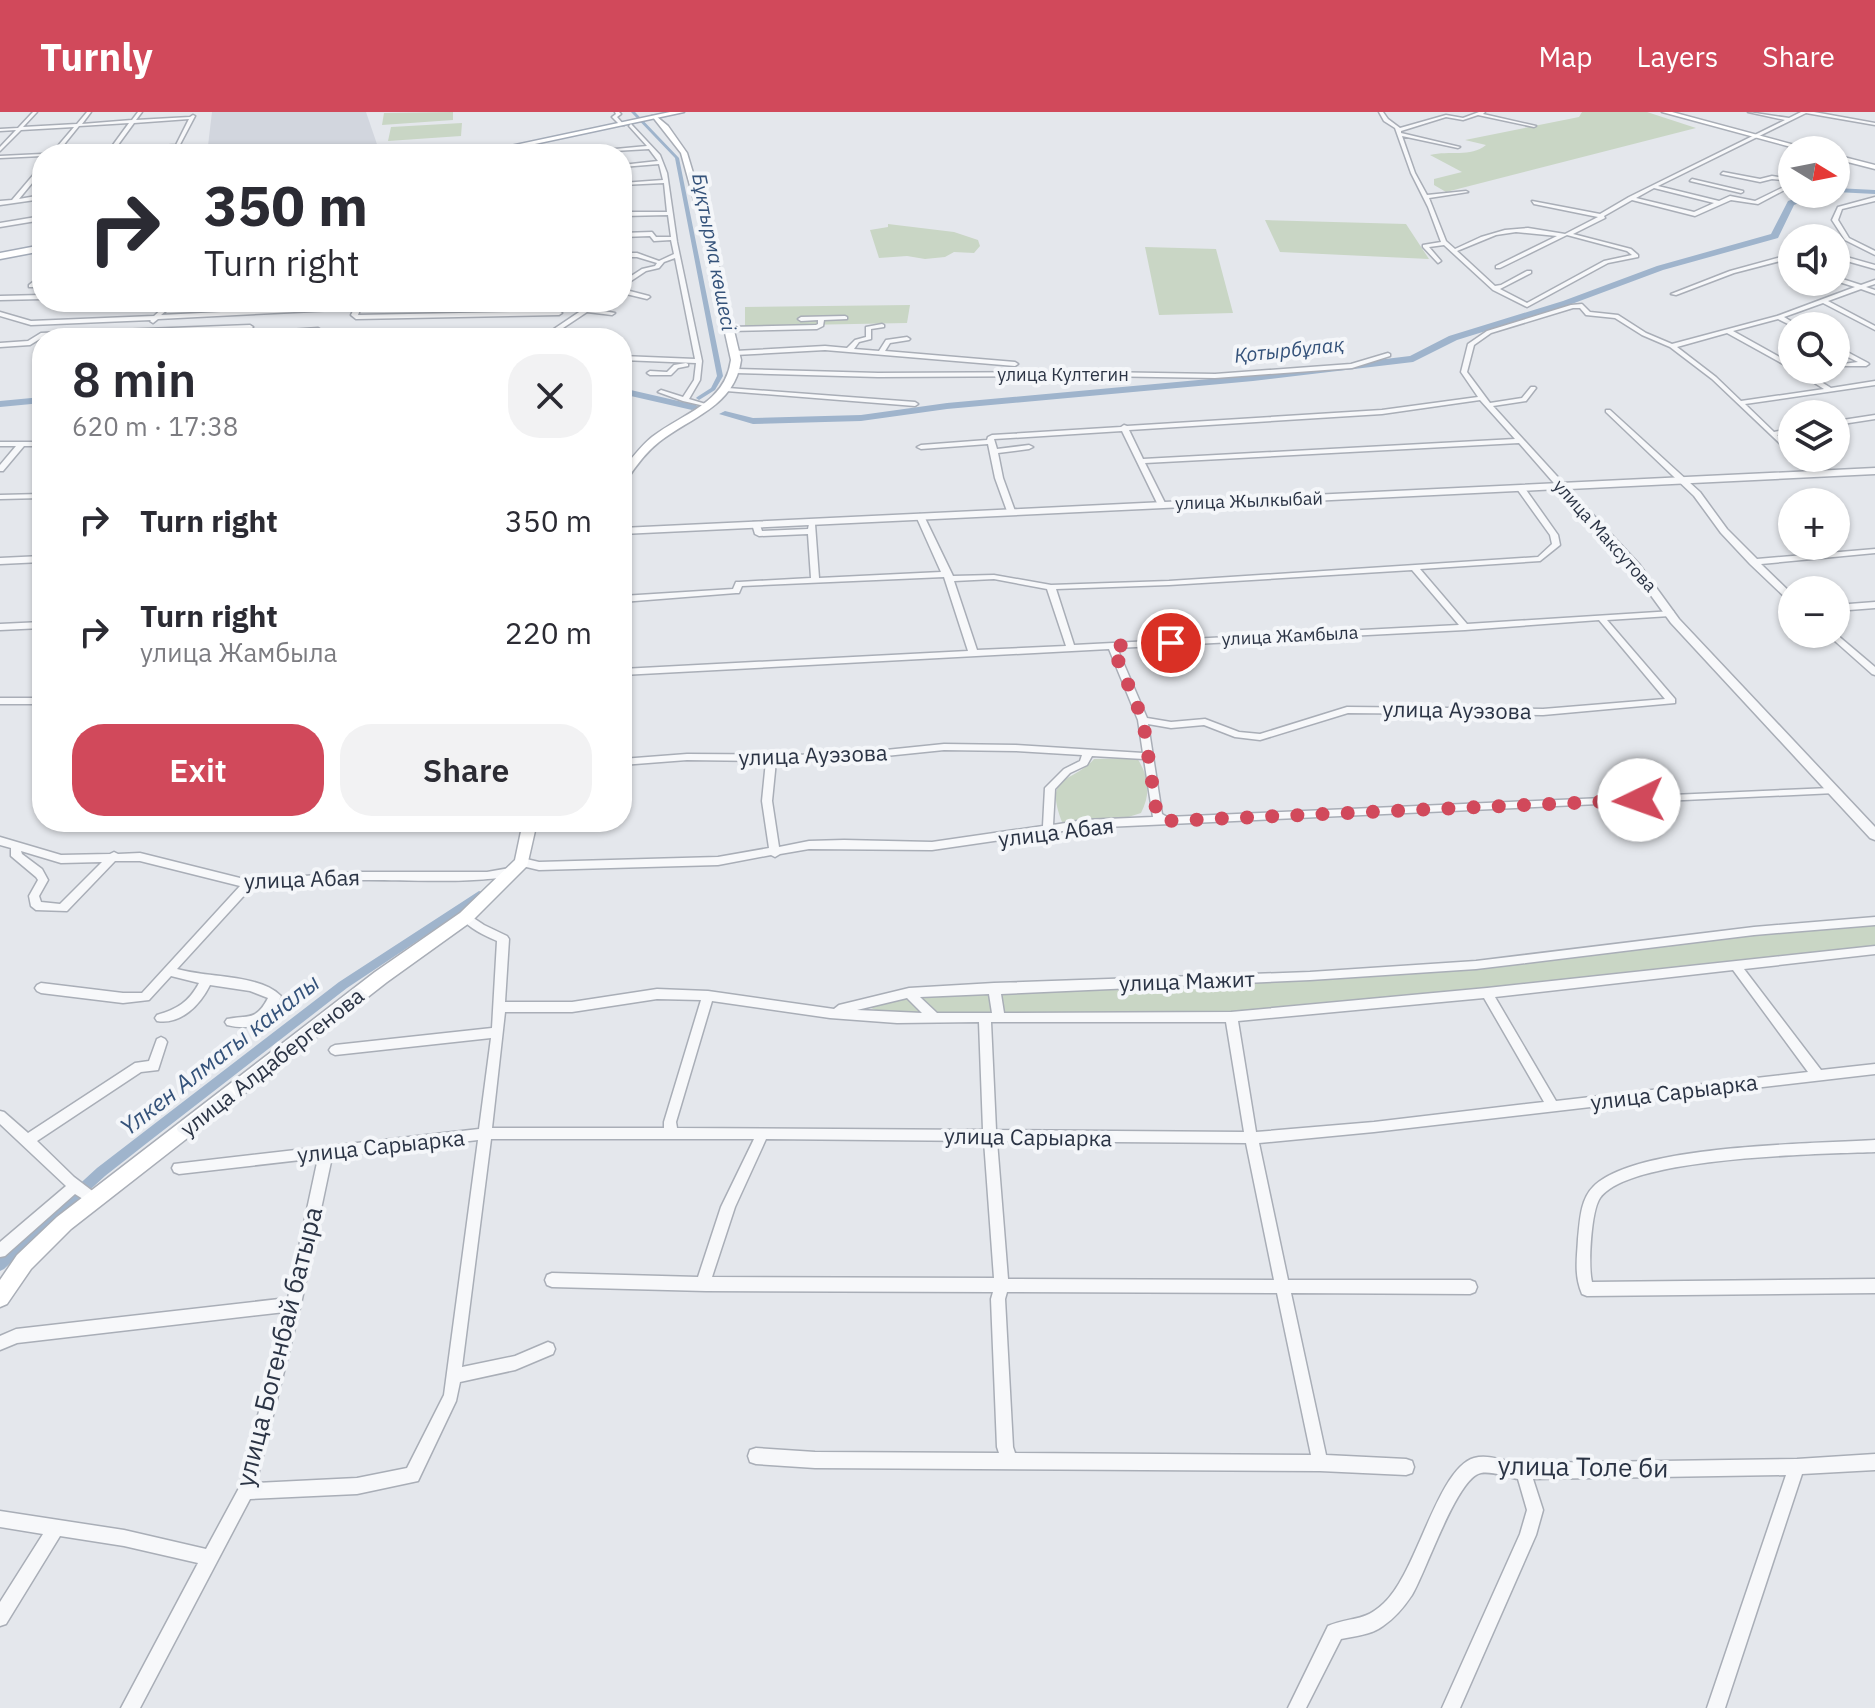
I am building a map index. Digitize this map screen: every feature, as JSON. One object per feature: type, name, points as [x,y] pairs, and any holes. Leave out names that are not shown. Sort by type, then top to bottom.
[{"type":"main road","points":[[537,144],[680,112]]},
{"type":"main road","points":[[652,118],[692,112]]},
{"type":"main road","points":[[1665,112],[1778,142]]},
{"type":"main road","points":[[632,464],[656,439],[728,390],[736,374],[735,353],[683,153],[652,118]]},
{"type":"main road","points":[[528,144],[629,124]]},
{"type":"main road","points":[[1850,162],[1875,167]]},
{"type":"main road","points":[[0,255],[32,250]]},
{"type":"main road","points":[[518,866],[527,832]]},
{"type":"main road","name":"улица Алдабергенова","points":[[0,1297],[24,1262],[94,1200],[381,977],[466,917],[518,866]]},
{"type":"street","points":[[0,150],[35,112]]},
{"type":"street","points":[[62,144],[89,112]]},
{"type":"street","points":[[115,144],[140,112]]},
{"type":"street","points":[[617,112],[619,114],[614,117],[629,124],[651,147],[661,162],[666,181],[699,363],[697,380],[685,400]]},
{"type":"street","points":[[1381,112],[1399,132],[1413,173],[1445,243],[1494,288],[1527,305],[1606,262],[1636,256],[1629,250],[1568,234]]},
{"type":"street","points":[[1427,112],[1463,119],[1481,113],[1534,126]]},
{"type":"street","points":[[1750,112],[1789,119]]},
{"type":"street","points":[[1534,202],[1600,215],[1806,112],[1875,124]]},
{"type":"street","points":[[0,130],[194,115]]},
{"type":"street","points":[[176,144],[194,115]]},
{"type":"street","points":[[1399,132],[1446,116]]},
{"type":"street","points":[[1399,132],[1458,147]]},
{"type":"street","points":[[632,148],[651,147]]},
{"type":"street","points":[[0,157],[32,155]]},
{"type":"street","points":[[632,165],[661,162]]},
{"type":"street","points":[[1723,173],[1760,181]]},
{"type":"street","points":[[1631,198],[1695,214],[1760,181],[1778,178]]},
{"type":"street","points":[[14,201],[32,180]]},
{"type":"street","points":[[1692,180],[1741,192]]},
{"type":"street","points":[[632,183],[666,181]]},
{"type":"street","points":[[1654,187],[1719,203]]},
{"type":"street","points":[[1730,198],[1756,203],[1778,190]]},
{"type":"street","points":[[1425,197],[1466,192]]},
{"type":"street","points":[[0,203],[32,198]]},
{"type":"street","points":[[1837,224],[1835,220],[1840,208],[1875,199]]},
{"type":"street","points":[[632,214],[670,213]]},
{"type":"street","points":[[1454,251],[1501,230],[1525,228],[1568,234],[1603,217],[1600,215]]},
{"type":"street","points":[[0,225],[32,220]]},
{"type":"street","points":[[632,235],[674,238]]},
{"type":"street","points":[[1498,267],[1560,235]]},
{"type":"street","points":[[1850,240],[1875,253]]},
{"type":"street","points":[[1438,261],[1425,246],[1445,243]]},
{"type":"street","points":[[632,255],[661,263]]},
{"type":"street","points":[[632,279],[677,255]]},
{"type":"street","points":[[1674,294],[1732,272],[1777,260]]},
{"type":"street","points":[[1850,260],[1875,267]]},
{"type":"street","points":[[1494,288],[1502,287],[1529,272]]},
{"type":"street","points":[[1793,312],[1875,282]]},
{"type":"street","points":[[1850,284],[1875,292]]},
{"type":"street","points":[[632,293],[647,297]]},
{"type":"street","points":[[0,299],[32,297]]},
{"type":"street","points":[[1823,301],[1875,328]]},
{"type":"street","name":"улица Максутова","points":[[1672,346],[1644,334],[1616,316],[1588,314],[1579,305],[1489,332],[1471,344],[1464,372],[1482,398],[1635,566],[1670,613],[1831,791],[1875,835]]},
{"type":"street","points":[[147,328],[160,312]]},
{"type":"street","points":[[0,314],[31,323],[260,312]]},
{"type":"street","points":[[224,328],[250,327],[260,312]]},
{"type":"street","points":[[356,312],[356,317],[559,313]]},
{"type":"street","points":[[559,328],[583,312]]},
{"type":"street","points":[[603,312],[612,313]]},
{"type":"street","points":[[448,328],[453,313]]},
{"type":"street","points":[[1672,346],[1778,317]]},
{"type":"street","points":[[801,319],[845,318]]},
{"type":"street","points":[[729,329],[817,327],[821,325],[821,319]]},
{"type":"street","points":[[849,350],[857,341],[869,338],[868,328],[882,326]]},
{"type":"street","points":[[1726,330],[1778,360]]},
{"type":"street","points":[[881,352],[888,341],[907,339]]},
{"type":"street","points":[[0,345],[32,342]]},
{"type":"street","points":[[1672,346],[1710,374],[1778,440]]},
{"type":"street","points":[[735,353],[806,348],[1015,364]]},
{"type":"street","name":"улица Култегин","points":[[736,374],[1215,376],[1352,366],[1388,355]]},
{"type":"street","points":[[1850,355],[1866,364],[1850,365]]},
{"type":"street","points":[[632,359],[699,363]]},
{"type":"street","points":[[650,373],[669,374],[676,366],[699,363]]},
{"type":"street","points":[[1739,403],[1875,383]]},
{"type":"street","points":[[1820,384],[1830,390]]},
{"type":"street","points":[[1489,405],[1524,400],[1533,388]]},
{"type":"street","points":[[728,390],[915,404]]},
{"type":"street","points":[[661,392],[707,406]]},
{"type":"street","points":[[1011,511],[999,478],[992,437],[1394,411],[1482,398]]},
{"type":"street","points":[[1608,411],[1697,494],[1724,531],[1778,586]]},
{"type":"street","points":[[1850,421],[1875,417]]},
{"type":"street","points":[[1124,427],[1162,505]]},
{"type":"street","points":[[1772,434],[1778,433]]},
{"type":"street","points":[[1141,461],[1522,441]]},
{"type":"street","points":[[921,447],[991,442]]},
{"type":"street","points":[[0,444],[32,444]]},
{"type":"street","points":[[0,469],[22,444]]},
{"type":"street","points":[[994,451],[1029,447]]},
{"type":"street","name":"улица Жылкыбай","points":[[632,530],[756,524],[812,527],[1011,511],[1563,488],[1875,471]]},
{"type":"street","points":[[632,598],[736,591],[739,584],[946,574],[951,579],[994,577],[1051,587],[1169,583],[1540,559],[1549,555],[1556,545],[1554,535],[1521,489]]},
{"type":"street","points":[[0,497],[32,496]]},
{"type":"street","points":[[920,516],[946,574],[973,653]]},
{"type":"street","points":[[812,527],[815,581]]},
{"type":"street","points":[[1753,562],[1875,551]]},
{"type":"street","points":[[0,561],[32,559]]},
{"type":"street","points":[[1414,567],[1465,627]]},
{"type":"street","points":[[1051,587],[1071,648]]},
{"type":"street","points":[[1850,607],[1875,605]]},
{"type":"street","name":"улица Жамбыла","points":[[632,671],[1465,627],[1670,613]]},
{"type":"street","name":"улица Ауэзова","points":[[1143,720],[1171,725],[1205,722],[1238,735],[1260,737],[1347,710],[1543,712],[1672,701],[1602,619]]},
{"type":"street","points":[[0,627],[32,625]]},
{"type":"street","points":[[1112,646],[1143,720],[1157,816],[1167,821]]},
{"type":"street","points":[[1848,648],[1872,667]]},
{"type":"street","points":[[0,701],[32,701]]},
{"type":"street","name":"улица Ауэзова","points":[[632,761],[687,757],[882,756],[944,747],[1148,756]]},
{"type":"street","points":[[1048,830],[1050,788],[1067,771],[1084,763],[1088,752]]},
{"type":"street","points":[[771,758],[767,801],[775,853]]},
{"type":"street","name":"улица Абая","points":[[0,841],[61,859],[140,857],[248,884],[361,876],[487,876],[518,866],[718,861],[809,845],[932,846],[1084,824],[1831,791]]},
{"type":"street","points":[[16,847],[15,853],[20,859],[41,874],[43,880],[34,896],[36,906],[52,908],[63,908],[114,856]]},
{"type":"street","points":[[41,988],[123,998],[145,997],[248,884]]},
{"type":"street","points":[[246,1491],[357,1486],[412,1475],[451,1396],[498,1032],[503,939],[466,917]]},
{"type":"street","name":"улица Мажит","points":[[500,1007],[572,1007],[657,994],[708,996],[830,1013],[909,993],[1295,977],[1476,965],[1754,931],[1875,921]]},
{"type":"street","points":[[830,1013],[934,1018],[1231,1017],[1487,993],[1875,950]]},
{"type":"street","points":[[1735,965],[1818,1075]]},
{"type":"street","points":[[169,971],[206,981],[236,983],[275,996],[267,1013],[252,1023],[231,1022]]},
{"type":"street","points":[[161,1018],[176,1016],[192,1004],[206,981]]},
{"type":"street","points":[[994,988],[992,1178],[1002,1286],[998,1299],[1005,1447],[1009,1460]]},
{"type":"street","points":[[909,993],[934,1018]]},
{"type":"street","points":[[1487,993],[1553,1107]]},
{"type":"street","points":[[671,1133],[670,1122],[708,996]]},
{"type":"street","points":[[1231,1017],[1251,1138],[1320,1463]]},
{"type":"street","points":[[335,1050],[498,1032]]},
{"type":"street","points":[[29,1139],[139,1067],[154,1066],[161,1042]]},
{"type":"street","name":"улица Сарыарка","points":[[179,1168],[485,1134],[1251,1138],[1875,1069]]},
{"type":"street","points":[[0,1116],[29,1139],[74,1187],[94,1200]]},
{"type":"street","points":[[706,1284],[705,1275],[728,1207],[762,1135]]},
{"type":"street","points":[[1873,1149],[1680,1160],[1631,1169],[1598,1189],[1591,1200],[1581,1273],[1587,1289],[1875,1286]]},
{"type":"street","name":"улица Богенбай батыра","points":[[130,1708],[246,1491],[294,1304],[326,1152]]},
{"type":"street","points":[[0,1251],[74,1187]]},
{"type":"street","points":[[552,1280],[706,1284],[1470,1287]]},
{"type":"street","points":[[0,1343],[16,1336],[294,1304]]},
{"type":"street","points":[[453,1376],[515,1363],[548,1349]]},
{"type":"street","points":[[756,1456],[815,1460],[1320,1463],[1406,1467]]},
{"type":"street","name":"улица Толе би","points":[[1297,1708],[1335,1632],[1375,1622],[1405,1594],[1448,1501],[1465,1471],[1478,1464],[1523,1471],[1797,1467],[1875,1462]]},
{"type":"street","points":[[1716,1708],[1797,1467]]},
{"type":"street","points":[[1451,1708],[1528,1535],[1535,1510],[1523,1471]]},
{"type":"street","points":[[0,1519],[210,1558]]},
{"type":"street","points":[[0,1618],[56,1527]]},
{"type":"shaded area","points":[[212,112],[366,112],[377,144],[208,144]]},
{"type":"green space","points":[[453,112],[453,120],[382,125],[384,113]]},
{"type":"green space","points":[[1582,112],[1647,112],[1696,128],[1446,192],[1434,185],[1434,179],[1462,172],[1430,155],[1467,153],[1486,145],[1465,140],[1579,117]]},
{"type":"green space","points":[[462,123],[461,136],[388,141],[391,127]]},
{"type":"green space","points":[[1265,220],[1406,224],[1429,259],[1280,252]]},
{"type":"green space","points":[[888,224],[954,232],[978,240],[980,246],[974,253],[954,252],[945,257],[879,258],[870,230],[888,227]]},
{"type":"green space","points":[[1145,247],[1216,249],[1233,313],[1159,315]]},
{"type":"green space","points":[[910,305],[907,323],[745,326],[745,307]]},
{"type":"green space","points":[[1137,758],[1147,785],[1141,813],[1122,819],[1062,822],[1056,795],[1063,782],[1094,759]]},
{"type":"green space","points":[[1875,922],[1875,951],[1232,1014],[897,1018],[860,1004],[892,996],[1475,965]]},
{"type":"waterway","name":"Бұқтырма көшесі","points":[[633,112],[677,158],[720,376],[713,389],[699,398]]},
{"type":"waterway","name":"Қотырбұлақ","points":[[1850,191],[1875,192]]},
{"type":"waterway","name":"Қотырбұлақ","points":[[725,414],[753,421],[861,418],[947,406],[1253,378],[1413,359],[1453,338],[1566,303],[1660,268],[1775,236],[1789,208]]},
{"type":"waterway","name":"Қотырбұлақ","points":[[632,393],[692,407]]},
{"type":"waterway","name":"Қотырбұлақ","points":[[0,404],[32,401]]},
{"type":"waterway","name":"Үлкен Алматы каналы","points":[[0,1265],[101,1172],[143,1139],[343,985],[479,895]]},
{"type":"route","points":[[1171,643],[1112,646],[1143,720],[1157,816],[1167,821],[1639,800]]}]
